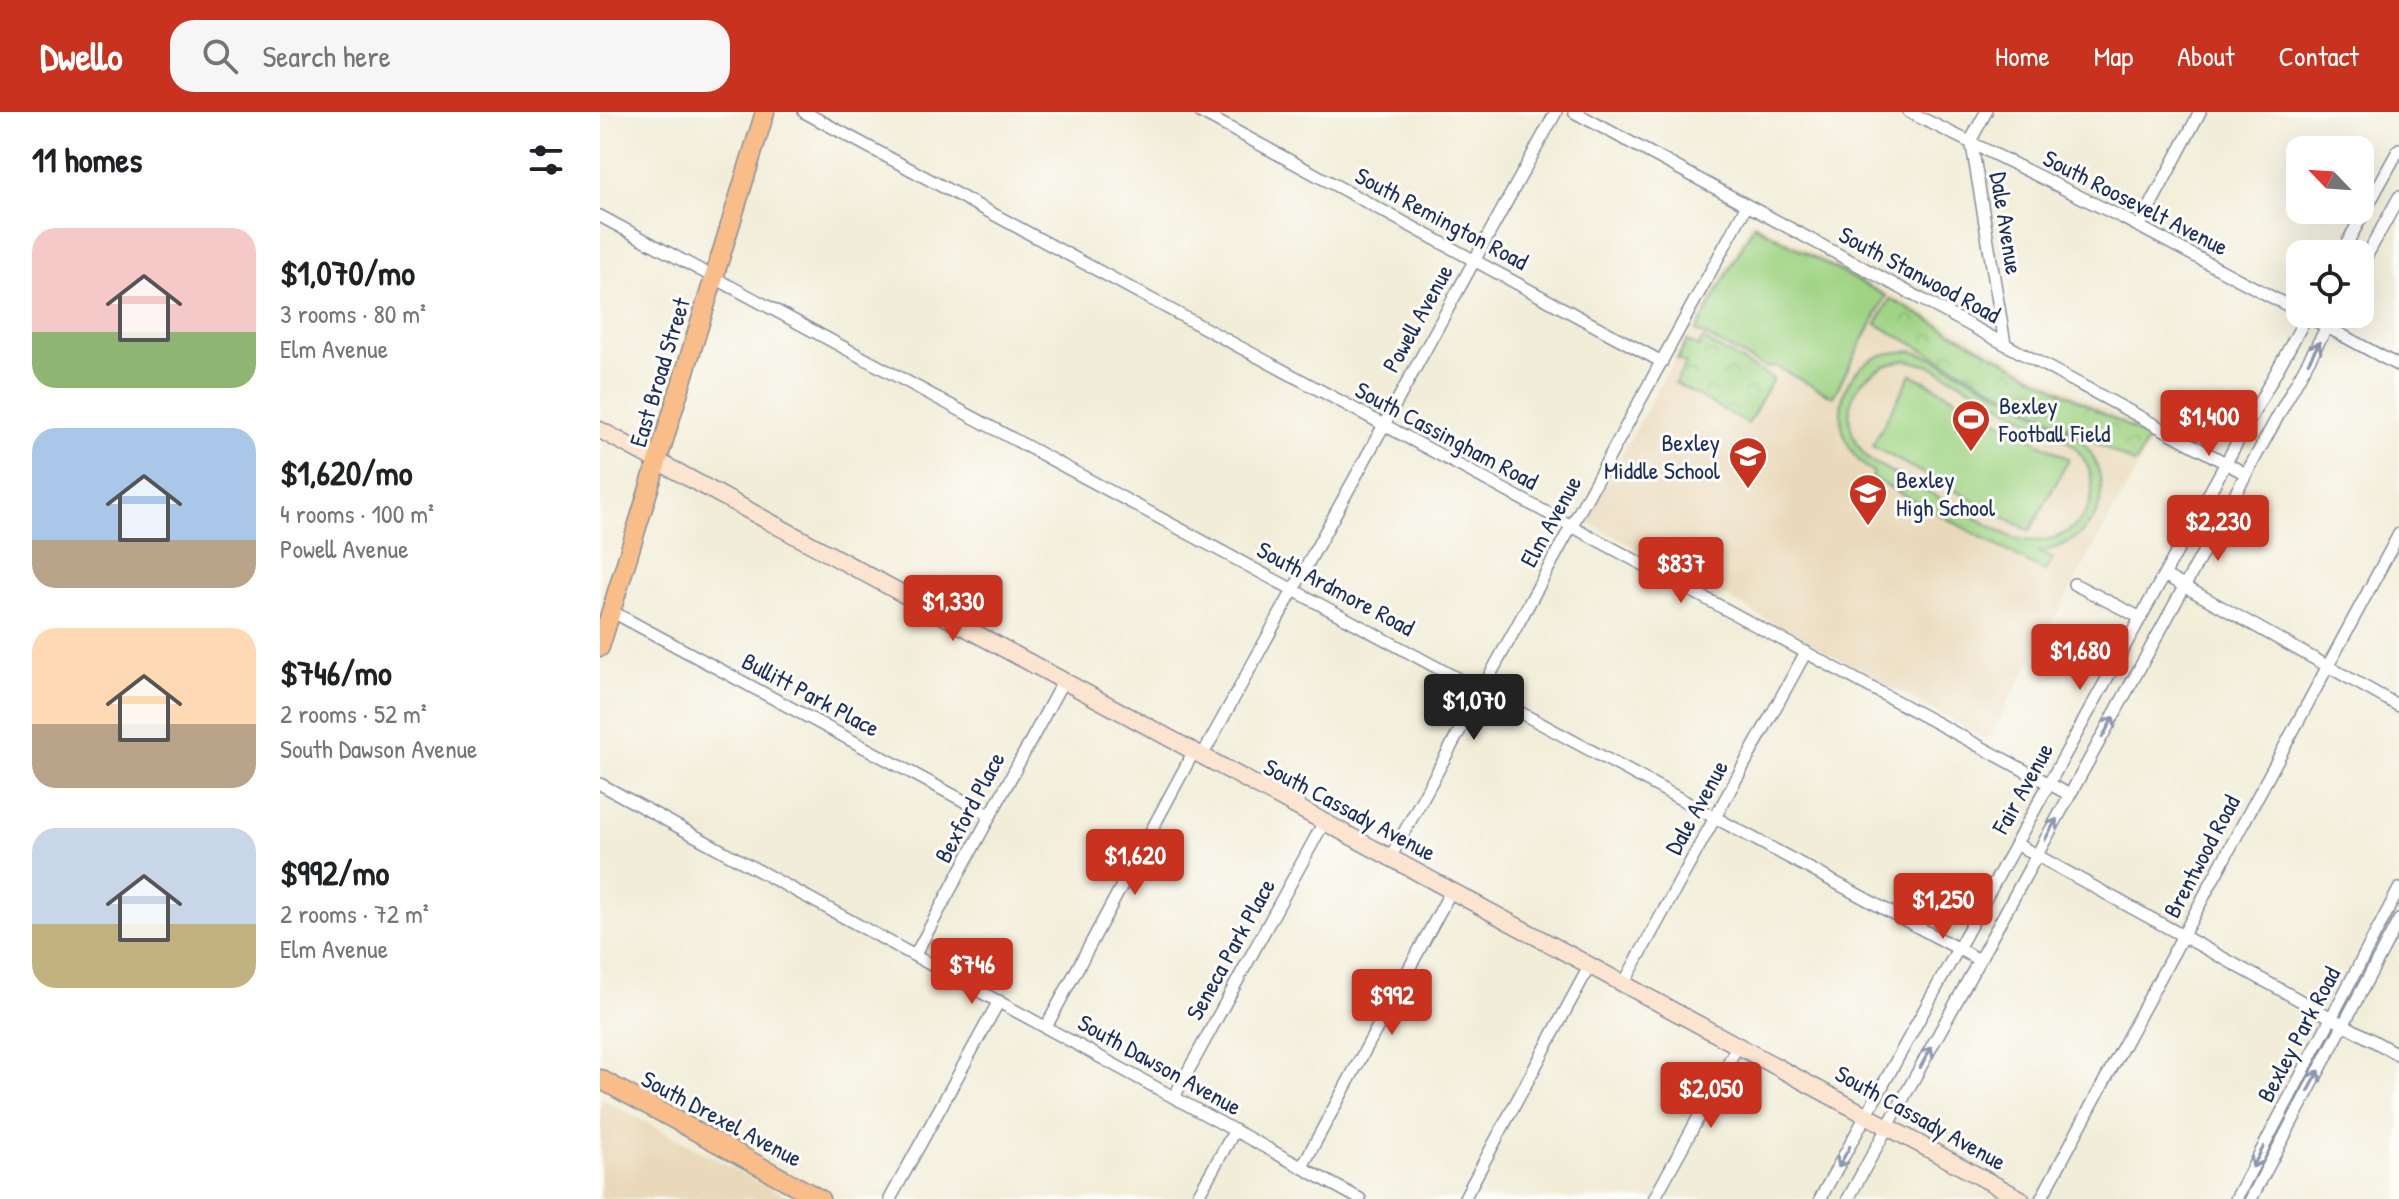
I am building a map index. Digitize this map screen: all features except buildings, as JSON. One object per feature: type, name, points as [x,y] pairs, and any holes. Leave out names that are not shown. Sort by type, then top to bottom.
[{"type":"main road","name":"East Broad Street","points":[[600,647],[765,112]]},
{"type":"main road","name":"South Drexel Avenue","points":[[600,1079],[820,1199]]},
{"type":"street","name":"South Cassingham Road","points":[[804,112],[2070,795]]},
{"type":"street","name":"South Remington Road","points":[[1200,112],[1662,362]]},
{"type":"street","name":"Powell Avenue","points":[[1046,1027],[1556,112]]},
{"type":"street","name":"South Stanwood Road","points":[[1574,112],[2246,474]]},
{"type":"street","name":"South Roosevelt Avenue","points":[[1909,112],[2286,305]]},
{"type":"street","name":"Dale Avenue","points":[[1986,112],[1972,138],[1972,145],[2005,344]]},
{"type":"street","points":[[2139,227],[2200,112]]},
{"type":"street","points":[[2349,240],[2399,149]]},
{"type":"street","points":[[2374,243],[2399,197]]},
{"type":"street","name":"Elm Avenue","points":[[1390,858],[1747,205]]},
{"type":"street","name":"South Ardmore Road","points":[[600,216],[1979,960]]},
{"type":"street","name":"Fair Avenue","points":[[1820,1199],[2226,463],[2297,328]]},
{"type":"street","name":"Fair Avenue","points":[[1848,1199],[2326,328]]},
{"type":"street","name":"South Roosevelt Avenue","points":[[2329,328],[2399,366]]},
{"type":"street","name":"South Cassady Avenue","points":[[600,430],[2021,1199]]},
{"type":"street","name":"Brentwood Road","points":[[2041,1199],[2399,534]]},
{"type":"street","points":[[2164,575],[2399,706]]},
{"type":"street","points":[[2074,584],[2141,618]]},
{"type":"street","name":"Bullitt Park Place","points":[[611,611],[990,815]]},
{"type":"street","name":"Dale Avenue","points":[[1624,983],[1806,652]]},
{"type":"street","name":"Bexford Place","points":[[915,955],[1063,681]]},
{"type":"street","name":"South Dawson Avenue","points":[[600,784],[1360,1199]]},
{"type":"street","name":"Seneca Park Place","points":[[1174,1097],[1324,822]]},
{"type":"street","points":[[2016,844],[2399,1055]]},
{"type":"street","name":"Bexley Park Road","points":[[2236,1199],[2399,889]]},
{"type":"street","points":[[1302,1167],[1451,891]]},
{"type":"street","name":"Bexley Park Road","points":[[2251,1199],[2399,920]]},
{"type":"street","points":[[1464,1199],[1590,965]]},
{"type":"street","points":[[890,1199],[999,1001]]},
{"type":"street","points":[[1654,1199],[1738,1045]]},
{"type":"street","points":[[1196,1199],[1235,1130]]},
{"type":"shaded area","points":[[1752,220],[2155,436],[1988,740],[1585,520]]},
{"type":"shaded area","points":[[600,1098],[791,1199],[600,1199]]},
{"type":"green space","points":[[1754,225],[1886,296],[1833,397],[1775,366],[1766,368],[1696,331]]},
{"type":"green space","points":[[1890,299],[2149,438],[2135,464],[1876,324]]},
{"type":"green space","points":[[1703,339],[1773,379],[1748,424],[1675,383],[1686,364],[1677,359],[1687,341],[1698,347]]},
{"type":"green space","points":[[1912,351],[1933,358],[2059,425],[2078,438],[2094,458],[2101,485],[2097,512],[2087,528],[2073,540],[2039,552],[2053,559],[2045,572],[1872,478],[1874,473],[1859,461],[1849,446],[1841,412],[1851,379],[1863,365],[1880,356]],"holes":[[[1906,360],[1931,366],[2066,440],[2082,457],[2090,475],[2092,494],[2086,511],[2075,526],[2059,536],[2038,541],[2013,538],[1869,460],[1857,444],[1851,428],[1853,397],[1860,384],[1887,365]]]},
{"type":"green space","name":"Bexley Football Field","points":[[1911,374],[2069,459],[2030,531],[1872,446]]},
{"type":"place","name":"Bexley Football Field","points":[[1971,453]]},
{"type":"place","name":"Bexley Middle School","points":[[1748,490]]},
{"type":"place","name":"Bexley High School","points":[[1868,527]]}]
